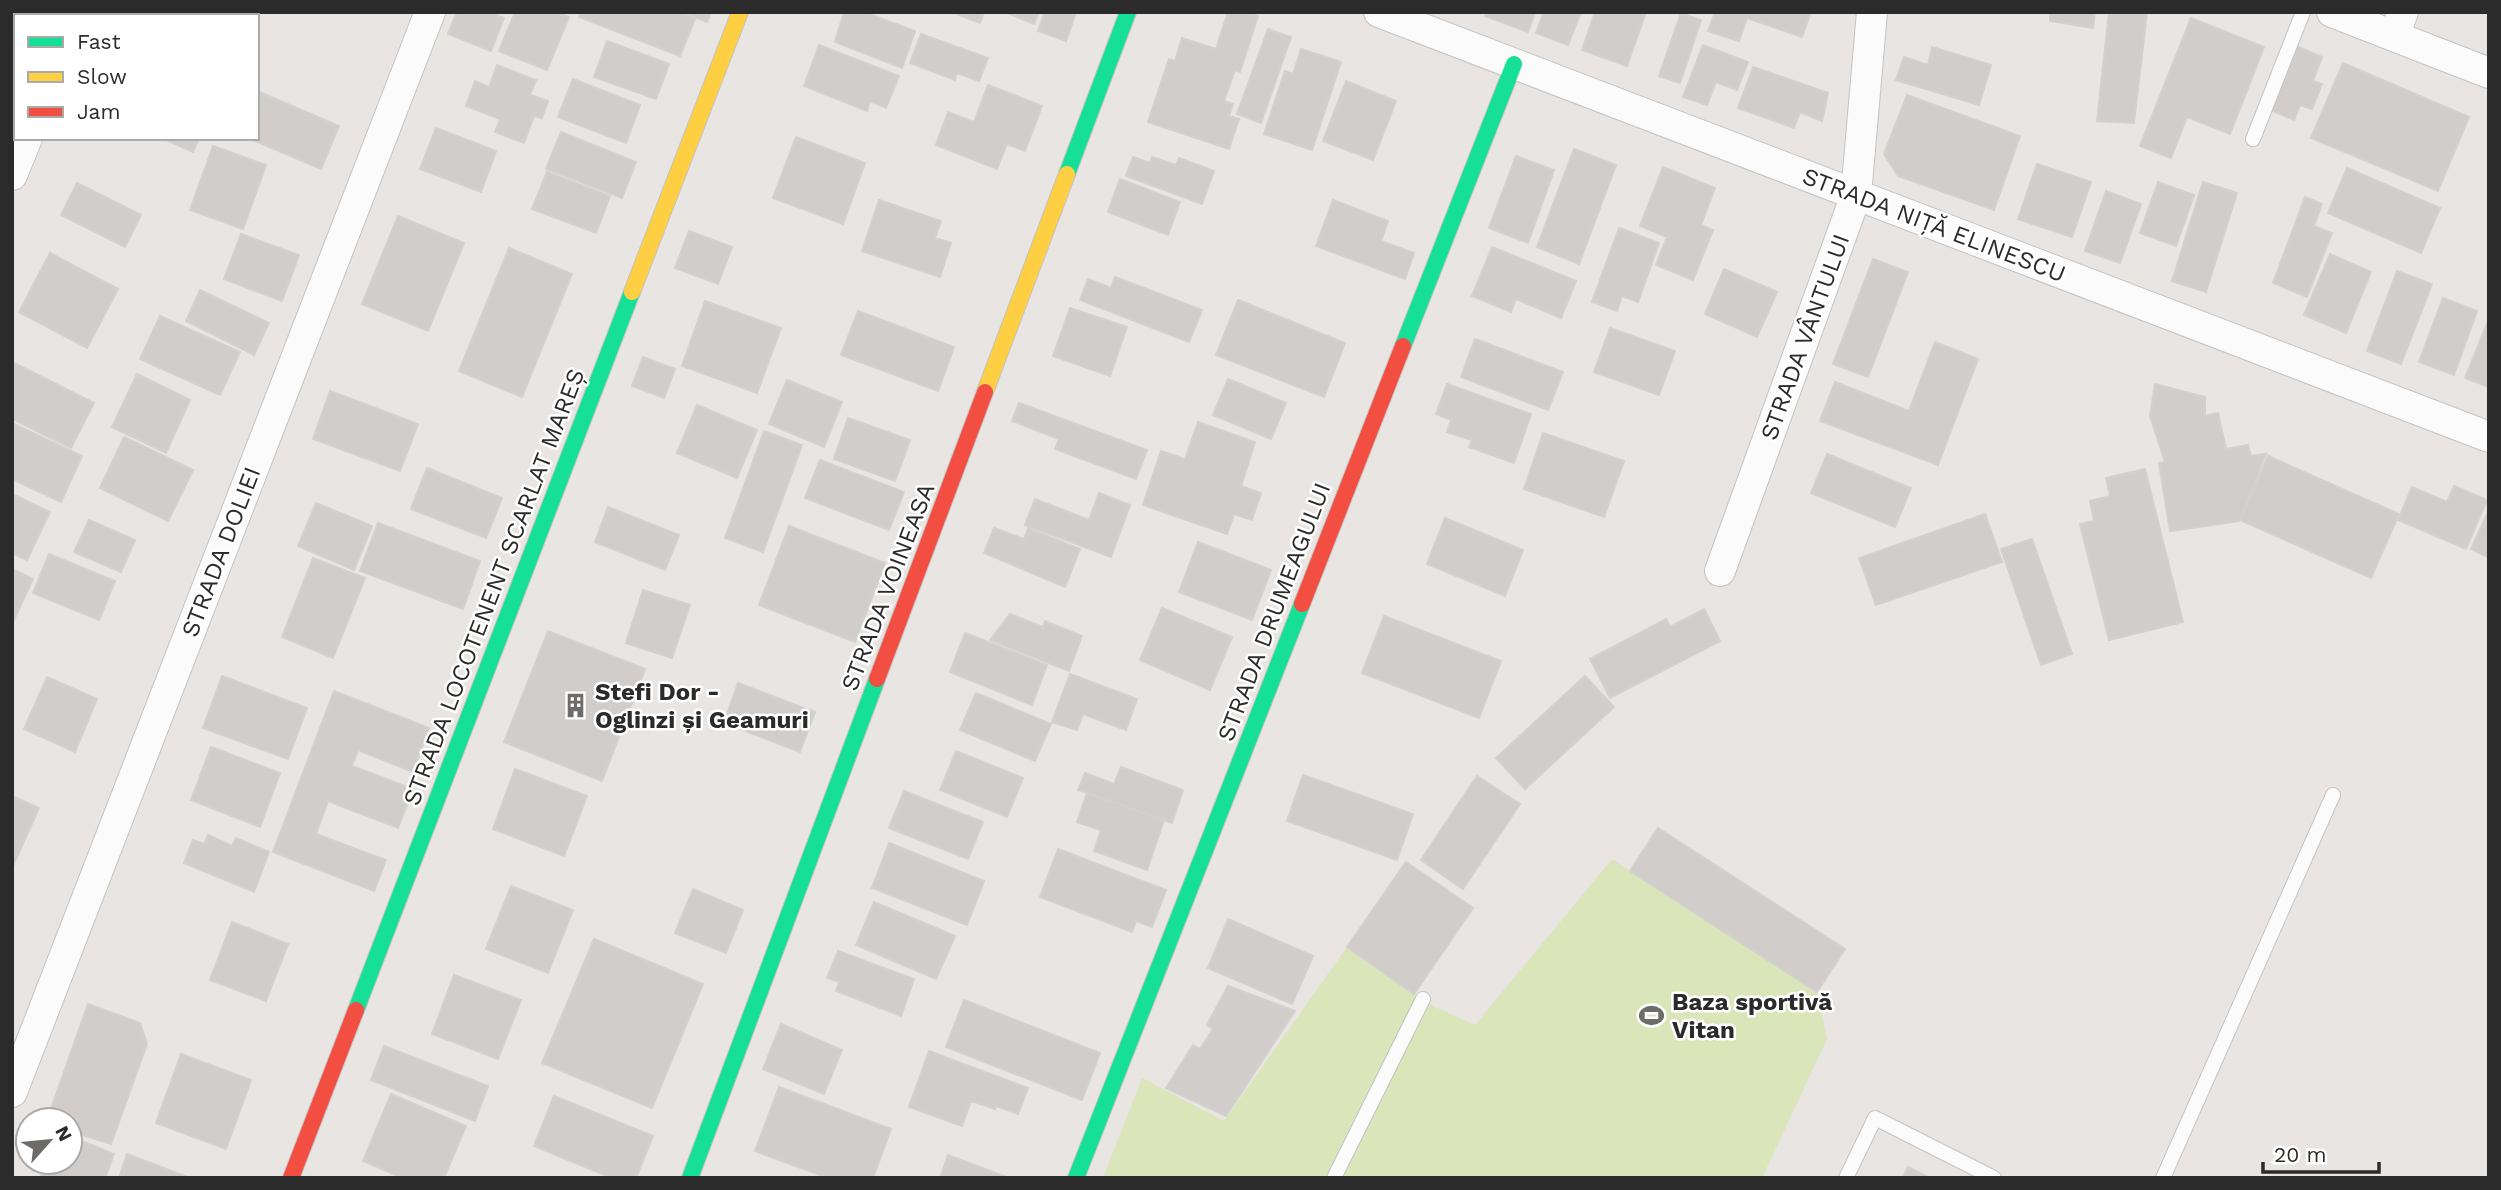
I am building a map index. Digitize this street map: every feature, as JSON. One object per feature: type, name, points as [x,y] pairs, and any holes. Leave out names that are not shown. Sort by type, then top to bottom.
[{"type":"street","name":"STRADA DOLIEI","points":[[12,1092],[430,12]]},
{"type":"street","name":"STRADA LOCOTENENT SCARLAT MAREȘ","points":[[291,1178],[740,12]]},
{"type":"street","name":"STRADA VOINEASA","points":[[690,1178],[1128,12]]},
{"type":"street","name":"STRADA NIȚĂ ELINESCU","points":[[1379,12],[2489,437]]},
{"type":"street","name":"STRADA VÂNTULUI","points":[[1720,571],[1857,195],[1872,12]]},
{"type":"street","points":[[2332,12],[2398,24],[2489,73]]},
{"type":"street","name":"STRADA DRUMEAGULUI","points":[[1076,1178],[1514,64]]},
{"type":"street","points":[[12,175],[26,140]]},
{"type":"lane","points":[[2253,139],[2303,12]]},
{"type":"lane","points":[[2163,1178],[2333,795]]},
{"type":"lane","points":[[1334,1178],[1423,999]]},
{"type":"lane","points":[[1846,1178],[1875,1118],[1994,1178]]},
{"type":"green space","name":"Baza sportivă Vitan","points":[[1612,859],[1817,992],[1827,1039],[1762,1178],[1103,1178],[1142,1078],[1224,1121],[1347,947],[1435,1007],[1475,1025]]},
{"type":"building","points":[[12,12],[20,14],[14,14],[14,85]]},
{"type":"building","points":[[178,12],[182,14],[138,14]]},
{"type":"building","points":[[457,12],[489,12],[504,18],[491,51],[448,34]]},
{"type":"building","points":[[515,12],[556,12],[569,17],[547,70],[499,51]]},
{"type":"building","points":[[581,12],[679,12],[695,19],[680,56],[579,17]]},
{"type":"building","points":[[682,12],[711,12],[707,22]]},
{"type":"building","points":[[844,12],[864,12],[915,31],[902,68],[835,42]]},
{"type":"building","points":[[952,12],[984,12],[980,23]]},
{"type":"building","points":[[1005,12],[1039,12],[1034,24]]},
{"type":"building","points":[[1045,12],[1076,12],[1066,41],[1038,31]]},
{"type":"building","points":[[1228,12],[1246,12],[1258,16],[1240,72],[1235,70],[1224,101],[1233,104],[1229,116],[1239,119],[1229,149],[1148,122],[1169,59],[1175,61],[1182,38],[1216,49]]},
{"type":"building","points":[[1487,12],[1535,12],[1528,32],[1485,16]]},
{"type":"building","points":[[1544,12],[1581,12],[1568,45],[1536,33]]},
{"type":"building","points":[[1595,12],[1646,12],[1627,66],[1582,50]]},
{"type":"building","points":[[1715,12],[1811,12],[1802,37],[1747,18],[1739,41],[1708,31]]},
{"type":"building","points":[[2050,12],[2095,12],[2093,28],[2050,21]]},
{"type":"building","points":[[2109,12],[2147,12],[2134,123],[2097,121]]},
{"type":"building","points":[[1681,13],[1701,20],[1680,83],[1659,76]]},
{"type":"building","points":[[2191,18],[2264,47],[2230,134],[2187,117],[2171,158],[2140,146]]},
{"type":"building","points":[[1268,29],[1291,37],[1261,123],[1237,114]]},
{"type":"building","points":[[921,34],[988,58],[979,81],[957,73],[955,80],[910,63]]},
{"type":"building","points":[[607,41],[669,64],[656,99],[594,77]]},
{"type":"building","points":[[819,45],[899,76],[886,108],[870,101],[867,111],[804,86]]},
{"type":"building","points":[[1703,45],[1748,62],[1737,90],[1716,82],[1707,105],[1683,97]]},
{"type":"building","points":[[2296,46],[2322,57],[2313,81],[2322,84],[2312,109],[2300,105],[2294,120],[2271,110]]},
{"type":"building","points":[[1932,47],[1991,65],[1979,105],[1896,80],[1904,57],[1928,65]]},
{"type":"building","points":[[1301,49],[1341,62],[1312,150],[1264,134],[1285,71],[1293,74]]},
{"type":"building","points":[[2343,63],[2469,117],[2438,191],[2311,138]]},
{"type":"building","points":[[497,65],[536,80],[530,95],[548,101],[542,118],[534,116],[524,143],[495,132],[500,119],[466,106],[475,81],[489,87]]},
{"type":"building","points":[[1753,67],[1828,93],[1822,121],[1800,112],[1794,128],[1738,108]]},
{"type":"building","points":[[573,79],[640,105],[626,143],[558,117]]},
{"type":"building","points":[[1346,81],[1396,101],[1373,160],[1323,141]]},
{"type":"building","points":[[988,85],[1042,106],[1025,151],[1007,144],[997,169],[936,145],[948,112],[974,122]]},
{"type":"building","points":[[259,92],[339,126],[321,169],[253,140],[259,140]]},
{"type":"building","points":[[1907,95],[2020,136],[1994,210],[1898,176],[1884,154]]},
{"type":"building","points":[[436,128],[496,151],[481,192],[420,169]]},
{"type":"building","points":[[561,132],[636,162],[622,198],[546,169]]},
{"type":"building","points":[[796,137],[865,163],[843,224],[773,198]]},
{"type":"building","points":[[166,140],[198,140],[193,152]]},
{"type":"building","points":[[213,146],[266,165],[243,229],[190,210]]},
{"type":"building","points":[[1574,149],[1616,165],[1579,264],[1537,247]]},
{"type":"building","points":[[1516,156],[1554,170],[1528,243],[1489,228]]},
{"type":"building","points":[[1133,157],[1150,163],[1152,157],[1176,165],[1179,158],[1214,171],[1202,204],[1126,176]]},
{"type":"building","points":[[2037,164],[2091,182],[2072,237],[2018,219]]},
{"type":"building","points":[[1663,167],[1715,188],[1701,225],[1713,230],[1693,280],[1656,265],[1667,237],[1640,226]]},
{"type":"building","points":[[2347,168],[2440,208],[2421,253],[2328,213]]},
{"type":"building","points":[[547,172],[610,196],[596,233],[532,209]]},
{"type":"building","points":[[1120,179],[1180,202],[1168,235],[1108,212]]},
{"type":"building","points":[[2158,182],[2194,195],[2176,246],[2140,233]]},
{"type":"building","points":[[2203,182],[2237,193],[2206,292],[2172,281]]},
{"type":"building","points":[[77,183],[141,215],[125,247],[61,215]]},
{"type":"building","points":[[2106,191],[2141,204],[2120,263],[2085,251]]},
{"type":"building","points":[[2305,197],[2322,204],[2314,226],[2332,233],[2307,297],[2273,283]]},
{"type":"building","points":[[879,200],[941,221],[935,238],[951,243],[940,277],[862,251]]},
{"type":"building","points":[[1333,200],[1388,221],[1381,241],[1414,253],[1405,279],[1316,246]]},
{"type":"building","points":[[398,216],[464,243],[428,331],[362,304]]},
{"type":"building","points":[[1619,228],[1659,243],[1638,302],[1622,296],[1617,311],[1592,302]]},
{"type":"building","points":[[689,231],[732,247],[718,284],[675,268]]},
{"type":"building","points":[[241,234],[299,255],[282,301],[224,279]]},
{"type":"building","points":[[1492,247],[1576,281],[1561,318],[1516,299],[1511,312],[1472,296]]},
{"type":"building","points":[[509,248],[572,274],[522,397],[459,371]]},
{"type":"building","points":[[50,253],[118,289],[87,348],[19,312]]},
{"type":"building","points":[[2330,254],[2371,272],[2346,333],[2304,315]]},
{"type":"building","points":[[1873,259],[1908,272],[1868,377],[1833,364]]},
{"type":"building","points":[[1724,269],[1777,292],[1757,337],[1705,314]]},
{"type":"building","points":[[2397,271],[2432,284],[2401,364],[2367,351]]},
{"type":"building","points":[[1115,277],[1202,310],[1189,342],[1080,300],[1088,279],[1111,288]]},
{"type":"building","points":[[200,290],[269,323],[254,355],[186,321]]},
{"type":"building","points":[[2443,298],[2477,311],[2454,375],[2419,362]]},
{"type":"building","points":[[1238,300],[1345,343],[1324,397],[1216,355]]},
{"type":"building","points":[[705,301],[781,328],[757,393],[682,366]]},
{"type":"building","points":[[1070,308],[1127,327],[1110,376],[1053,356]]},
{"type":"building","points":[[858,311],[954,347],[938,391],[841,355]]},
{"type":"building","points":[[160,316],[240,352],[220,395],[140,359]]},
{"type":"building","points":[[2489,319],[2489,387],[2465,378]]},
{"type":"building","points":[[1610,328],[1675,351],[1659,395],[1594,372]]},
{"type":"building","points":[[1475,339],[1563,372],[1548,410],[1461,377]]},
{"type":"building","points":[[1935,342],[1978,359],[1938,465],[1820,421],[1835,382],[1909,411]]},
{"type":"building","points":[[643,357],[675,369],[664,398],[632,386]]},
{"type":"building","points":[[12,362],[94,403],[71,448],[12,419]]},
{"type":"building","points":[[137,374],[190,400],[166,453],[112,427]]},
{"type":"building","points":[[1228,379],[1286,403],[1271,439],[1213,415]]},
{"type":"building","points":[[787,380],[842,402],[824,447],[769,424]]},
{"type":"building","points":[[1447,384],[1531,414],[1514,463],[1469,447],[1472,440],[1447,432],[1451,420],[1436,414]]},
{"type":"building","points":[[2155,384],[2205,397],[2205,416],[2218,413],[2226,449],[2248,445],[2251,456],[2266,454],[2239,521],[2170,531],[2159,463],[2165,462],[2150,416]]},
{"type":"building","points":[[330,391],[418,424],[400,471],[313,439]]},
{"type":"building","points":[[1019,403],[1147,450],[1136,479],[1055,449],[1059,439],[1012,421]]},
{"type":"building","points":[[697,405],[757,430],[737,478],[677,453]]},
{"type":"building","points":[[848,418],[910,440],[895,481],[834,459]]},
{"type":"building","points":[[1198,422],[1255,442],[1241,486],[1261,493],[1252,520],[1234,514],[1227,534],[1143,505],[1161,451],[1185,459]]},
{"type":"building","points":[[12,423],[82,456],[61,502],[12,479]]},
{"type":"building","points":[[764,431],[802,445],[763,552],[725,538]]},
{"type":"building","points":[[1543,433],[1624,461],[1604,517],[1524,489]]},
{"type":"building","points":[[124,437],[193,470],[168,521],[100,488]]},
{"type":"building","points":[[1827,454],[1911,488],[1895,527],[1811,493]]},
{"type":"building","points":[[2268,456],[2399,514],[2371,578],[2240,520]]},
{"type":"building","points":[[820,460],[904,492],[889,530],[805,498]]},
{"type":"building","points":[[427,468],[502,498],[486,538],[411,509]]},
{"type":"building","points":[[2145,469],[2183,622],[2109,640],[2080,524],[2094,521],[2090,501],[2110,496],[2106,478]]},
{"type":"building","points":[[2454,486],[2487,500],[2466,549],[2398,520],[2412,487],[2447,502]]},
{"type":"building","points":[[1099,493],[1130,505],[1111,557],[1025,525],[1035,499],[1089,520]]},
{"type":"building","points":[[12,494],[50,512],[27,560],[12,553]]},
{"type":"building","points":[[316,503],[372,526],[354,570],[298,546]]},
{"type":"building","points":[[608,507],[679,535],[665,570],[595,542]]},
{"type":"building","points":[[2489,510],[2489,558],[2471,549]]},
{"type":"building","points":[[1985,514],[2002,562],[1876,605],[1859,558]]},
{"type":"building","points":[[1445,518],[1523,550],[1505,596],[1427,564]]},
{"type":"building","points":[[89,520],[135,540],[121,572],[74,552]]},
{"type":"building","points":[[378,523],[480,561],[463,609],[360,571]]},
{"type":"building","points":[[789,526],[885,563],[855,642],[759,605]]},
{"type":"building","points":[[994,528],[1024,539],[1028,528],[1080,549],[1065,587],[984,553]]},
{"type":"building","points":[[2032,539],[2072,654],[2041,665],[2001,549]]},
{"type":"building","points":[[1198,542],[1271,570],[1252,620],[1179,592]]},
{"type":"building","points":[[49,554],[115,581],[99,620],[33,593]]},
{"type":"building","points":[[313,558],[365,578],[333,658],[282,637]]},
{"type":"building","points":[[12,569],[33,579],[12,624]]},
{"type":"building","points":[[643,590],[690,605],[672,658],[626,643]]},
{"type":"building","points":[[1162,608],[1232,637],[1210,690],[1140,660]]},
{"type":"building","points":[[1704,609],[1720,641],[1610,698],[1590,659],[1666,619],[1670,627]]},
{"type":"building","points":[[1010,614],[1043,627],[1045,621],[1082,636],[1069,671],[990,640]]},
{"type":"building","points":[[1384,616],[1501,661],[1479,718],[1362,673]]},
{"type":"building","name":"Stefi Dor - Oglinzi și Geamuri","points":[[548,631],[645,669],[602,781],[504,742]]},
{"type":"building","points":[[965,633],[1047,665],[1032,705],[950,672]]},
{"type":"building","points":[[1070,674],[1137,699],[1126,730],[1083,714],[1077,730],[1052,722]]},
{"type":"building","points":[[222,676],[307,708],[288,759],[203,728]]},
{"type":"building","points":[[1585,676],[1614,707],[1525,789],[1496,758]]},
{"type":"building","points":[[47,677],[97,699],[75,752],[24,729]]},
{"type":"building","points":[[738,683],[815,712],[800,752],[724,723]]},
{"type":"building","points":[[334,691],[429,728],[413,772],[358,750],[352,766],[413,789],[398,828],[328,801],[316,834],[386,860],[374,891],[273,852]]},
{"type":"building","points":[[976,693],[1051,724],[1035,761],[960,730]]},
{"type":"building","points":[[211,747],[280,773],[260,827],[191,800]]},
{"type":"building","points":[[956,751],[1023,778],[1007,817],[940,790]]},
{"type":"building","points":[[1121,767],[1183,790],[1172,823],[1078,790],[1085,773],[1114,784]]},
{"type":"building","points":[[515,769],[587,796],[564,856],[493,829]]},
{"type":"building","points":[[1303,775],[1413,814],[1397,860],[1287,821]]},
{"type":"building","points":[[1477,776],[1520,804],[1463,889],[1421,860]]},
{"type":"building","points":[[904,791],[983,822],[968,859],[889,828]]},
{"type":"building","points":[[1087,793],[1164,820],[1147,870],[1094,851],[1101,830],[1077,822]]},
{"type":"building","points":[[12,796],[39,808],[12,868]]},
{"type":"building","points":[[1658,828],[1845,949],[1817,992],[1630,871]]},
{"type":"building","points":[[208,835],[232,846],[236,838],[269,852],[254,892],[184,863],[193,840],[204,844]]},
{"type":"building","points":[[889,843],[984,881],[967,925],[872,888]]},
{"type":"building","points":[[1058,849],[1166,890],[1152,927],[1136,921],[1132,932],[1040,897]]},
{"type":"building","points":[[1406,862],[1473,908],[1414,994],[1347,947]]},
{"type":"building","points":[[511,886],[573,910],[548,973],[486,949]]},
{"type":"building","points":[[693,889],[743,910],[726,953],[675,933]]},
{"type":"building","points":[[874,902],[955,936],[936,979],[856,945]]},
{"type":"building","points":[[1228,919],[1313,956],[1292,1004],[1208,968]]},
{"type":"building","points":[[232,922],[288,944],[266,1001],[210,980]]},
{"type":"building","points":[[594,939],[703,984],[652,1108],[542,1063]]},
{"type":"building","points":[[838,951],[914,979],[901,1016],[836,991],[839,982],[827,978]]},
{"type":"building","points":[[454,975],[521,1000],[498,1059],[432,1034]]},
{"type":"building","points":[[1228,986],[1295,1011],[1226,1116],[1166,1088],[1193,1045],[1200,1049],[1213,1029],[1207,1025]]},
{"type":"building","points":[[964,1000],[1100,1053],[1082,1100],[946,1047]]},
{"type":"building","points":[[88,1004],[140,1023],[147,1044],[111,1144],[84,1135],[84,1106],[52,1106]]},
{"type":"building","points":[[781,1024],[842,1050],[824,1094],[763,1069]]},
{"type":"building","points":[[384,1046],[488,1086],[475,1121],[371,1080]]},
{"type":"building","points":[[929,1051],[1028,1088],[1018,1114],[971,1101],[962,1126],[909,1107]]},
{"type":"building","points":[[181,1054],[251,1080],[226,1149],[156,1123]]},
{"type":"building","points":[[779,1087],[891,1129],[873,1178],[828,1178],[755,1151]]},
{"type":"building","points":[[391,1094],[466,1126],[444,1178],[403,1178],[363,1161]]},
{"type":"building","points":[[554,1096],[653,1136],[636,1178],[612,1178],[534,1146]]},
{"type":"building","points":[[84,1142],[114,1154],[105,1178],[40,1178],[84,1176]]},
{"type":"building","points":[[127,1154],[190,1178],[119,1178]]},
{"type":"building","points":[[948,1155],[1009,1178],[940,1178]]},
{"type":"building","points":[[1908,1167],[1930,1178],[1903,1178]]},
{"type":"traffic: fast","points":[[1067,174],[1128,12]]},
{"type":"traffic: fast","points":[[1403,346],[1514,64]]},
{"type":"traffic: fast","points":[[356,1010],[632,292]]},
{"type":"traffic: fast","points":[[1076,1178],[1302,604]]},
{"type":"traffic: fast","points":[[690,1178],[877,679]]},
{"type":"traffic: slow","points":[[632,292],[740,12]]},
{"type":"traffic: slow","points":[[985,392],[1067,174]]},
{"type":"traffic: jam","points":[[1302,604],[1403,346]]},
{"type":"traffic: jam","points":[[877,679],[985,392]]},
{"type":"traffic: jam","points":[[291,1178],[356,1010]]},
{"type":"place","name":"Stefi Dor - Oglinzi și Geamuri","points":[[575,706]]},
{"type":"place","name":"Baza sportivă Vitan","points":[[1652,1016]]}]
